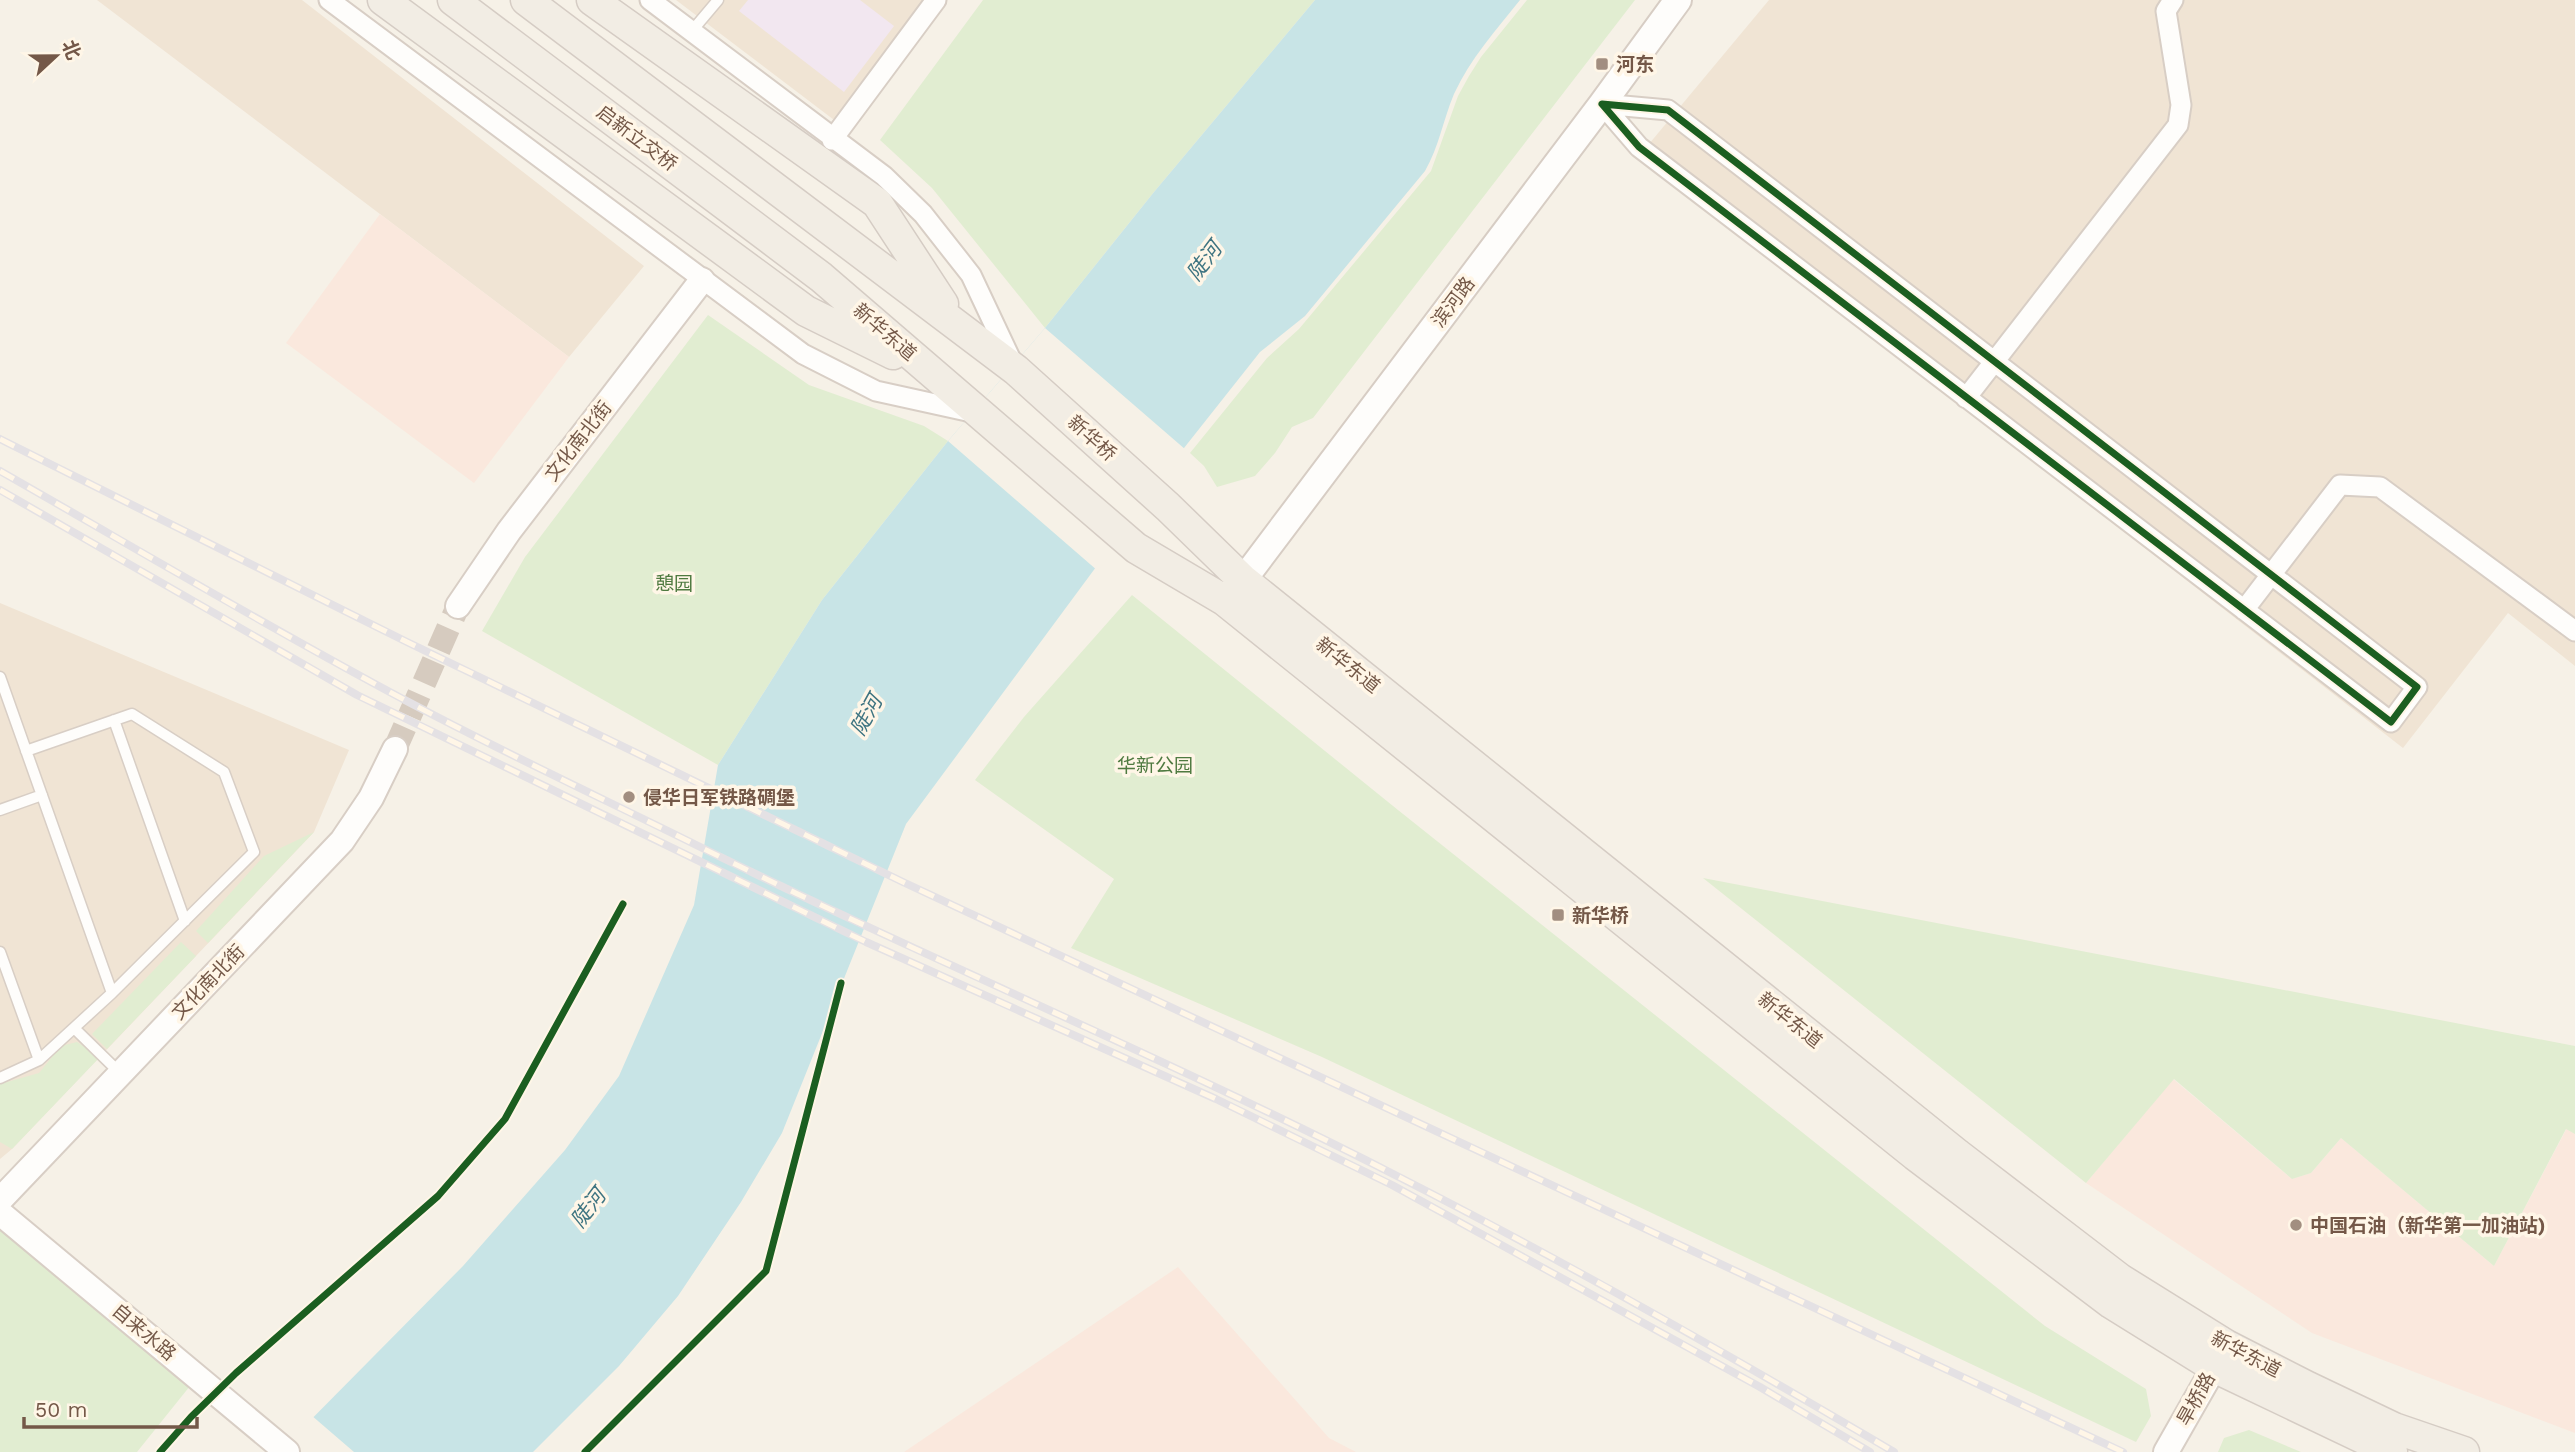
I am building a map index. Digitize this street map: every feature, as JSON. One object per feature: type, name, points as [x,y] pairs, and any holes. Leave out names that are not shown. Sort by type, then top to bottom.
[{"type":"main road","name":"启新立交桥","points":[[383,0],[806,311],[929,371]]},
{"type":"main road","name":"启新立交桥","points":[[453,0],[821,277]]},
{"type":"main road","points":[[526,0],[1016,370]]},
{"type":"main road","points":[[592,0],[877,203],[957,324]]},
{"type":"main road","name":"滨河路","points":[[1234,590],[1678,0]]},
{"type":"main road","name":"新华东道","points":[[821,277],[1136,548],[1234,590]]},
{"type":"main road","name":"新华桥","points":[[1016,370],[1168,507]]},
{"type":"main road","name":"新华东道","points":[[1168,507],[1234,590],[1956,1154],[2220,1356],[2392,1452]]},
{"type":"main road","name":"新华东道","points":[[2220,1356],[2394,1428],[2464,1452]]},
{"type":"street","points":[[329,0],[803,354],[876,391],[981,414]]},
{"type":"street","points":[[650,0],[832,140],[884,176],[923,214],[971,275],[1016,370]]},
{"type":"street","points":[[832,140],[936,0]]},
{"type":"street","points":[[1966,398],[2178,125],[2181,105],[2166,11],[2173,0]]},
{"type":"street","points":[[1602,104],[1668,110],[2417,687],[2391,722],[1639,148],[1602,104]]},
{"type":"street","name":"文化南北街","points":[[458,606],[509,531],[702,280]]},
{"type":"street","points":[[2244,610],[2340,485],[2379,487],[2575,631]]},
{"type":"street","name":"文化南北街","points":[[0,1200],[342,841],[371,798],[395,749]]},
{"type":"street","name":"自来水路","points":[[0,1213],[287,1452]]},
{"type":"street","name":"旱桥路","points":[[2166,1452],[2220,1356]]},
{"type":"lane","points":[[691,32],[718,0]]},
{"type":"lane","points":[[0,677],[112,993]]},
{"type":"lane","points":[[0,1079],[39,1060],[112,993],[254,852],[224,772],[132,714],[26,751]]},
{"type":"lane","points":[[114,720],[185,920]]},
{"type":"lane","points":[[0,810],[42,795]]},
{"type":"lane","points":[[0,952],[39,1060]]},
{"type":"lane","points":[[74,1028],[121,1074]]},
{"type":"shaded area","points":[[97,0],[302,0],[644,266],[569,357]]},
{"type":"shaded area","points":[[676,0],[937,0],[842,126]]},
{"type":"shaded area","points":[[748,0],[860,0],[894,26],[844,92],[739,11]]},
{"type":"shaded area","points":[[1769,0],[2575,0],[2575,666],[2508,613],[2403,748],[1639,156]]},
{"type":"shaded area","points":[[380,214],[569,357],[474,483],[286,343]]},
{"type":"shaded area","points":[[0,603],[349,750],[314,832],[0,1159]]},
{"type":"shaded area","name":"中国石油（新华第一加油站)","points":[[2173,1079],[2292,1179],[2311,1173],[2341,1138],[2494,1266],[2567,1128],[2575,1134],[2575,1433],[2312,1333],[2086,1183]]},
{"type":"shaded area","points":[[1178,1267],[1329,1438],[1356,1452],[904,1452]]},
{"type":"green space","points":[[983,0],[1315,0],[1154,192],[1045,328],[932,188],[880,140]]},
{"type":"green space","points":[[1527,0],[1635,0],[1313,418],[1292,427],[1275,453],[1255,476],[1217,487],[1204,466],[1190,453],[1267,358],[1299,329],[1431,171],[1458,96],[1469,76]]},
{"type":"green space","name":"憩园","points":[[708,315],[809,385],[924,426],[948,441],[822,600],[718,765],[482,631],[525,557]]},
{"type":"green space","name":"华新公园","points":[[1132,595],[2045,1326],[2146,1389],[2151,1416],[2136,1442],[1322,1057],[1071,948],[1114,879],[975,780],[1024,717]]},
{"type":"green space","points":[[314,832],[208,943],[196,931],[264,856]]},
{"type":"green space","points":[[1703,878],[2575,1046],[2575,1134],[2566,1129],[2494,1266],[2341,1138],[2311,1173],[2292,1179],[2174,1079],[2086,1183]]},
{"type":"green space","points":[[181,942],[196,956],[107,1049],[92,1034]]},
{"type":"green space","points":[[77,1042],[100,1057],[12,1149],[0,1142],[0,1084],[39,1073],[61,1046]]},
{"type":"green space","points":[[0,1230],[190,1386],[137,1452],[0,1452]]},
{"type":"green space","points":[[2249,1430],[2301,1452],[2218,1452],[2224,1438]]},
{"type":"water","name":"陡河","points":[[1315,0],[1520,0],[1484,45],[1460,81],[1425,171],[1305,316],[1260,352],[1184,448],[906,824],[782,1133],[741,1202],[678,1296],[619,1366],[533,1452],[279,1452],[463,1266],[565,1150],[619,1076],[694,905],[718,765],[822,600],[948,441],[1045,328],[1154,192]]},
{"type":"pier","points":[[1045,328],[1186,450],[1098,571],[948,441]]},
{"type":"pier","points":[[311,1415],[354,1452],[276,1452]]},
{"type":"tunnel","points":[[395,749],[458,606]]},
{"type":"railway","points":[[0,439],[405,641],[905,883],[2123,1452]]},
{"type":"railway","points":[[0,471],[272,627],[440,718],[760,876],[1217,1088],[1397,1176],[1648,1310],[1894,1452]]},
{"type":"railway","points":[[0,490],[357,695],[866,942],[1216,1099],[1392,1185],[1760,1387],[1870,1452]]},
{"type":"cycle path","points":[[1602,104],[1668,110],[2417,687],[2391,722],[1639,147],[1602,104]]},
{"type":"cycle path","points":[[160,1452],[236,1373],[438,1196],[505,1119],[623,904]]},
{"type":"cycle path","points":[[585,1452],[766,1271],[841,983]]},
{"type":"place","name":"河东","points":[[1602,64]]},
{"type":"place","name":"侵华日军铁路碉堡","points":[[629,797]]},
{"type":"place","name":"新华桥","points":[[1558,915]]},
{"type":"place","name":"中国石油（新华第一加油站)","points":[[2296,1225]]}]
